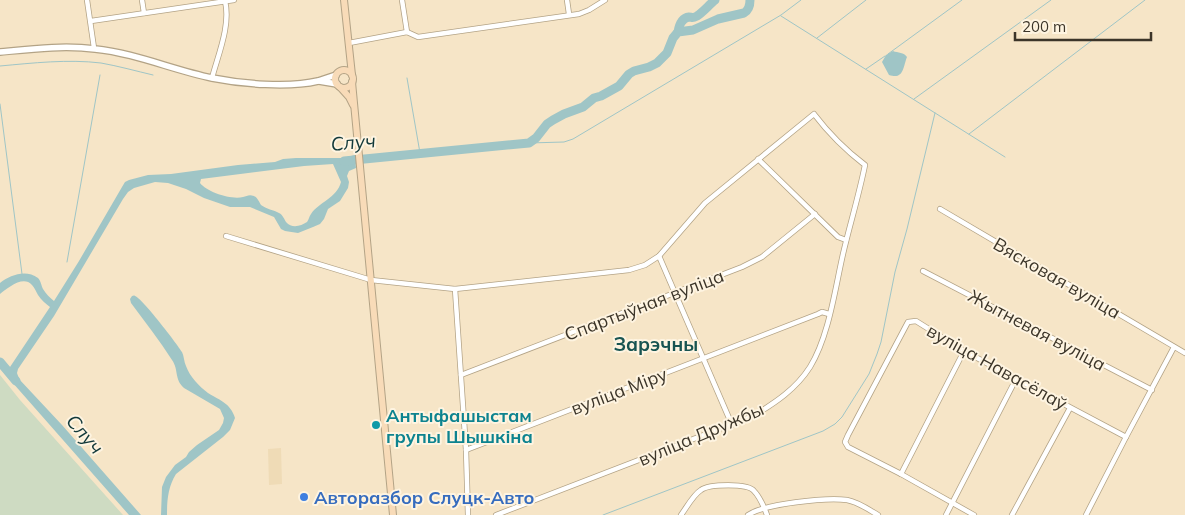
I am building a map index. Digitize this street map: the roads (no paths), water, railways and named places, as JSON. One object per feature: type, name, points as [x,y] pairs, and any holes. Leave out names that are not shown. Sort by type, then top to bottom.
[{"type":"main road","points":[[344,0],[393,515]]},
{"type":"main road","points":[[349,46],[345,64],[335,81],[349,97],[355,109]]},
{"type":"main road","points":[[338,73],[347,71],[352,78]]},
{"type":"main road","points":[[338,85],[343,88],[347,87],[350,85],[352,78]]},
{"type":"street","points":[[87,0],[94,48]]},
{"type":"street","points":[[142,0],[144,14]]},
{"type":"street","points":[[90,21],[234,0]]},
{"type":"street","points":[[402,0],[407,32]]},
{"type":"street","points":[[567,0],[569,14]]},
{"type":"street","points":[[349,46],[407,32],[418,37],[579,14],[605,0]]},
{"type":"street","points":[[212,78],[226,21],[225,1]]},
{"type":"street","points":[[0,52],[51,48],[94,48],[117,52],[212,78],[253,84],[317,81],[338,85]]},
{"type":"street","points":[[317,81],[338,73]]},
{"type":"street","name":"вуліца Дружбы","points":[[496,515],[753,416],[769,407],[799,381],[810,366],[825,332],[865,165],[837,142],[814,114],[758,159]]},
{"type":"street","points":[[226,236],[371,280],[455,288],[629,270],[645,265],[659,256],[706,203],[758,159],[838,237],[846,240]]},
{"type":"street","name":"Вясковая вуліца","points":[[940,209],[1185,353]]},
{"type":"street","name":"Спартыўная вуліца","points":[[461,375],[742,267],[762,257],[816,214]]},
{"type":"street","points":[[659,256],[732,425]]},
{"type":"street","name":"Жытневая вуліца","points":[[923,271],[1152,390]]},
{"type":"street","points":[[455,288],[466,450],[468,515]]},
{"type":"street","name":"вуліца Міру","points":[[466,450],[822,312],[829,314]]},
{"type":"street","name":"вуліца Навасёлаў","points":[[901,474],[848,447],[845,442],[908,322],[916,321],[964,351],[1126,437]]},
{"type":"street","points":[[1086,515],[1174,347]]},
{"type":"street","points":[[964,351],[901,474],[974,515]]},
{"type":"street","points":[[946,515],[1016,379]]},
{"type":"street","points":[[1012,515],[1070,408]]},
{"type":"street","points":[[681,515],[701,490],[707,487],[718,486],[749,487],[754,490],[767,515]]},
{"type":"street","points":[[748,515],[764,508],[803,501],[834,499],[848,500],[878,515]]},
{"type":"water","points":[[893,51],[903,53],[907,57],[902,72],[898,76],[889,75],[882,62],[886,55]]},
{"type":"water","points":[[355,155],[356,168],[349,171],[347,176],[348,188],[340,201],[328,209],[320,224],[298,233],[281,229],[274,217],[250,207],[230,207],[168,183],[155,182],[134,188],[123,199],[54,316],[18,369],[19,379],[141,515],[129,515],[12,382],[8,374],[10,367],[50,307],[28,282],[20,282],[0,294],[0,283],[18,274],[33,275],[39,279],[44,291],[54,301],[125,182],[129,180],[148,175],[275,162],[283,159],[343,158]],"holes":[[[333,164],[341,182],[336,192],[314,210],[307,222],[296,226],[288,224],[277,212],[265,208],[254,196],[249,195],[238,198],[226,196],[214,192],[200,183],[201,179]]]},
{"type":"water","points":[[132,296],[139,298],[174,340],[182,352],[185,364],[195,381],[208,393],[228,406],[235,418],[230,430],[223,437],[176,474],[168,494],[167,515],[161,515],[162,487],[166,477],[175,465],[186,457],[189,452],[219,430],[224,418],[220,409],[181,385],[172,360],[131,303],[130,299]]},
{"type":"waterway","points":[[678,32],[684,19],[693,18],[702,13],[715,0]]},
{"type":"waterway","name":"Случ","points":[[344,161],[529,143],[553,120],[583,107],[594,98],[619,86],[634,71],[657,63],[667,53],[673,38],[678,32],[693,30],[718,19],[744,13],[749,8],[750,0]]},
{"type":"waterway","points":[[529,143],[564,142],[573,139],[781,15],[801,0]]},
{"type":"waterway","points":[[817,38],[866,0]]},
{"type":"waterway","points":[[888,54],[962,0]]},
{"type":"waterway","points":[[914,99],[1051,0]]},
{"type":"waterway","points":[[969,134],[1145,0]]},
{"type":"waterway","points":[[781,16],[1005,157]]},
{"type":"waterway","points":[[866,69],[885,56]]},
{"type":"waterway","points":[[0,66],[76,61],[107,64],[153,75]]},
{"type":"waterway","points":[[67,262],[100,75]]},
{"type":"waterway","points":[[407,78],[420,153]]},
{"type":"waterway","points":[[0,104],[22,274]]},
{"type":"waterway","points":[[603,515],[823,431],[842,417],[869,374],[881,342],[895,272],[935,113]]},
{"type":"waterway","name":"Случ","points":[[0,362],[16,381]]},
{"type":"place","name":"Антыфашыстам групы Шышкіна","points":[[376,425]]},
{"type":"place","name":"Авторазбор Слуцк-Авто","points":[[304,497]]},
{"type":"district","name":"Зарэчны","points":[[656,344]]}]
